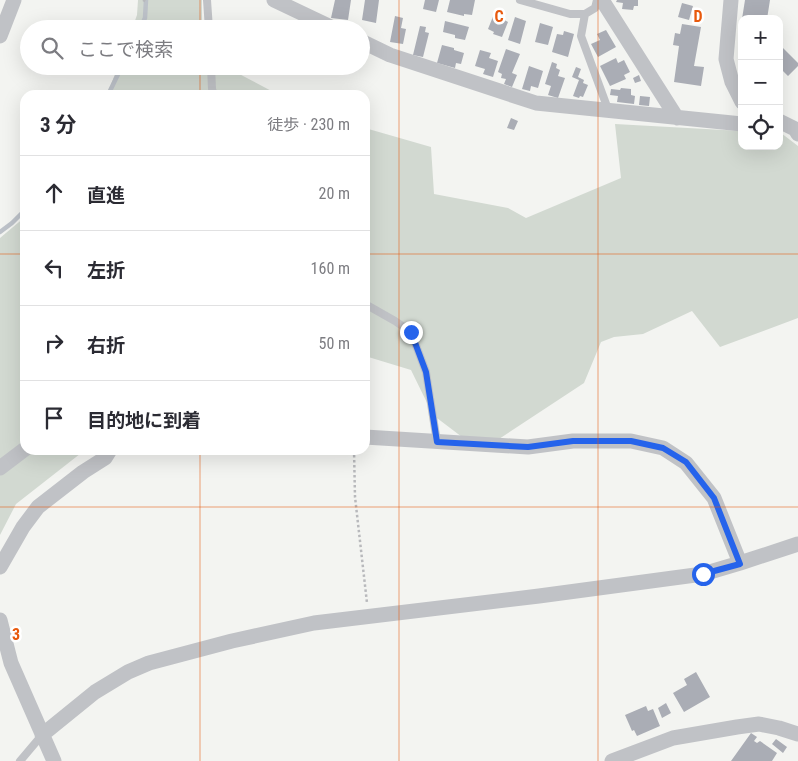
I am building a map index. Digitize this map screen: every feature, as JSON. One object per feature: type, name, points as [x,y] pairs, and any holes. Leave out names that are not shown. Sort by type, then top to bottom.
[{"type":"street","points":[[0,36],[14,0]]},
{"type":"street","points":[[274,0],[316,20]]},
{"type":"street","points":[[602,0],[677,118]]},
{"type":"street","points":[[731,0],[726,59],[732,82],[738,94]]},
{"type":"street","points":[[370,45],[390,55],[536,103],[609,112],[738,124]]},
{"type":"street","points":[[370,437],[528,447],[573,441],[631,441],[663,448],[686,462],[714,498],[740,564]]},
{"type":"street","points":[[0,468],[20,453]]},
{"type":"street","points":[[0,567],[38,507],[107,455]]},
{"type":"street","points":[[42,736],[95,692],[128,672],[149,663],[232,641],[314,623],[530,598],[703,574],[740,564],[798,544]]},
{"type":"street","points":[[0,620],[11,663],[54,761]]},
{"type":"street","points":[[612,761],[673,738],[737,727],[759,724],[798,734]]},
{"type":"lane","points":[[207,0],[208,20]]},
{"type":"lane","points":[[520,0],[570,14],[584,14],[595,8],[598,0]]},
{"type":"lane","points":[[584,14],[581,36],[609,112]]},
{"type":"lane","points":[[211,75],[213,90]]},
{"type":"lane","points":[[370,307],[411,332],[426,372],[437,442]]},
{"type":"lane","points":[[20,761],[42,736]]},
{"type":"path","points":[[143,0],[147,2]]},
{"type":"path","points":[[354,455],[355,497],[369,617]]},
{"type":"shaded area","points":[[138,0],[202,0],[202,20],[135,20]]},
{"type":"shaded area","points":[[115,75],[241,75],[270,90],[109,90]]},
{"type":"shaded area","points":[[615,124],[738,131],[738,150],[783,150],[783,135],[798,146],[798,318],[720,347],[692,311],[643,334],[614,337],[601,342],[584,383],[499,439],[462,437],[433,415],[411,370],[370,358],[370,129],[431,147],[434,194],[508,208],[526,218],[621,178]]},
{"type":"shaded area","points":[[20,221],[20,455],[79,455],[16,504],[0,535],[0,238]]},
{"type":"building","points":[[335,0],[351,0],[348,20],[331,18]]},
{"type":"building","points":[[365,0],[379,0],[376,23],[370,22],[370,20],[362,20]]},
{"type":"building","points":[[425,0],[439,0],[436,12],[423,9]]},
{"type":"building","points":[[450,0],[475,0],[472,15],[464,14],[464,16],[447,12]]},
{"type":"building","points":[[617,0],[638,0],[638,6],[634,6],[633,10],[622,9],[623,3],[616,2]]},
{"type":"building","points":[[745,0],[770,0],[768,15],[743,15]]},
{"type":"building","points":[[682,3],[693,6],[689,20],[678,17]]},
{"type":"building","points":[[494,14],[508,22],[502,37],[493,34],[494,32],[488,29]]},
{"type":"building","points":[[395,16],[403,18],[401,28],[406,29],[403,44],[390,42]]},
{"type":"building","points":[[515,17],[526,21],[520,44],[508,40]]},
{"type":"building","points":[[445,21],[469,27],[465,40],[455,38],[455,35],[443,32]]},
{"type":"building","points":[[540,23],[553,27],[548,45],[535,42]]},
{"type":"building","points":[[682,24],[701,27],[694,66],[704,67],[701,86],[674,82],[679,46],[673,45],[675,33],[680,34]]},
{"type":"building","points":[[420,26],[426,27],[425,32],[429,33],[423,57],[413,55]]},
{"type":"building","points":[[606,30],[616,47],[598,57],[591,44],[600,40],[597,34]]},
{"type":"building","points":[[564,31],[574,34],[568,57],[552,52],[557,34],[563,35]]},
{"type":"building","points":[[442,45],[464,53],[461,64],[456,63],[455,68],[437,63]]},
{"type":"building","points":[[783,48],[798,63],[798,66],[788,76],[783,71]]},
{"type":"building","points":[[506,49],[520,54],[512,73],[517,75],[512,87],[504,84],[506,79],[501,78],[502,74],[498,72]]},
{"type":"building","points":[[480,50],[491,53],[489,58],[498,61],[493,77],[483,74],[485,69],[475,66]]},
{"type":"building","points":[[616,58],[618,63],[624,60],[630,72],[624,75],[626,79],[610,86],[600,66]]},
{"type":"building","points":[[552,62],[557,64],[556,68],[560,70],[558,76],[565,78],[558,98],[548,95],[551,86],[545,84]]},
{"type":"building","points":[[529,66],[543,71],[538,88],[531,86],[530,91],[522,89]]},
{"type":"building","points":[[576,67],[581,69],[578,77],[584,80],[583,83],[588,85],[583,97],[580,96],[579,98],[573,96],[579,80],[572,77]]},
{"type":"building","points":[[639,75],[641,81],[635,83],[633,78]]},
{"type":"building","points":[[621,88],[631,89],[631,95],[635,96],[634,104],[617,102],[618,96],[610,95],[611,89],[620,90]]},
{"type":"building","points":[[640,96],[650,97],[649,106],[639,105]]},
{"type":"building","points":[[511,118],[518,121],[514,130],[507,128]]},
{"type":"building","points":[[696,672],[710,697],[684,712],[673,693],[687,685],[684,679]]},
{"type":"building","points":[[666,703],[671,713],[662,718],[658,708]]},
{"type":"building","points":[[646,706],[648,711],[653,709],[660,726],[637,736],[634,730],[632,731],[625,715]]},
{"type":"building","points":[[751,733],[757,737],[754,741],[757,743],[760,741],[777,753],[772,761],[731,761]]},
{"type":"building","points":[[776,739],[787,747],[783,753],[772,744]]},
{"type":"waterway","points":[[144,20],[146,0]]},
{"type":"waterway","points":[[110,90],[118,75]]},
{"type":"waterway","points":[[0,232],[20,215]]},
{"type":"route","points":[[411,332],[426,372],[437,442],[528,447],[573,441],[631,441],[663,448],[686,462],[714,498],[740,564],[703,574]]}]
